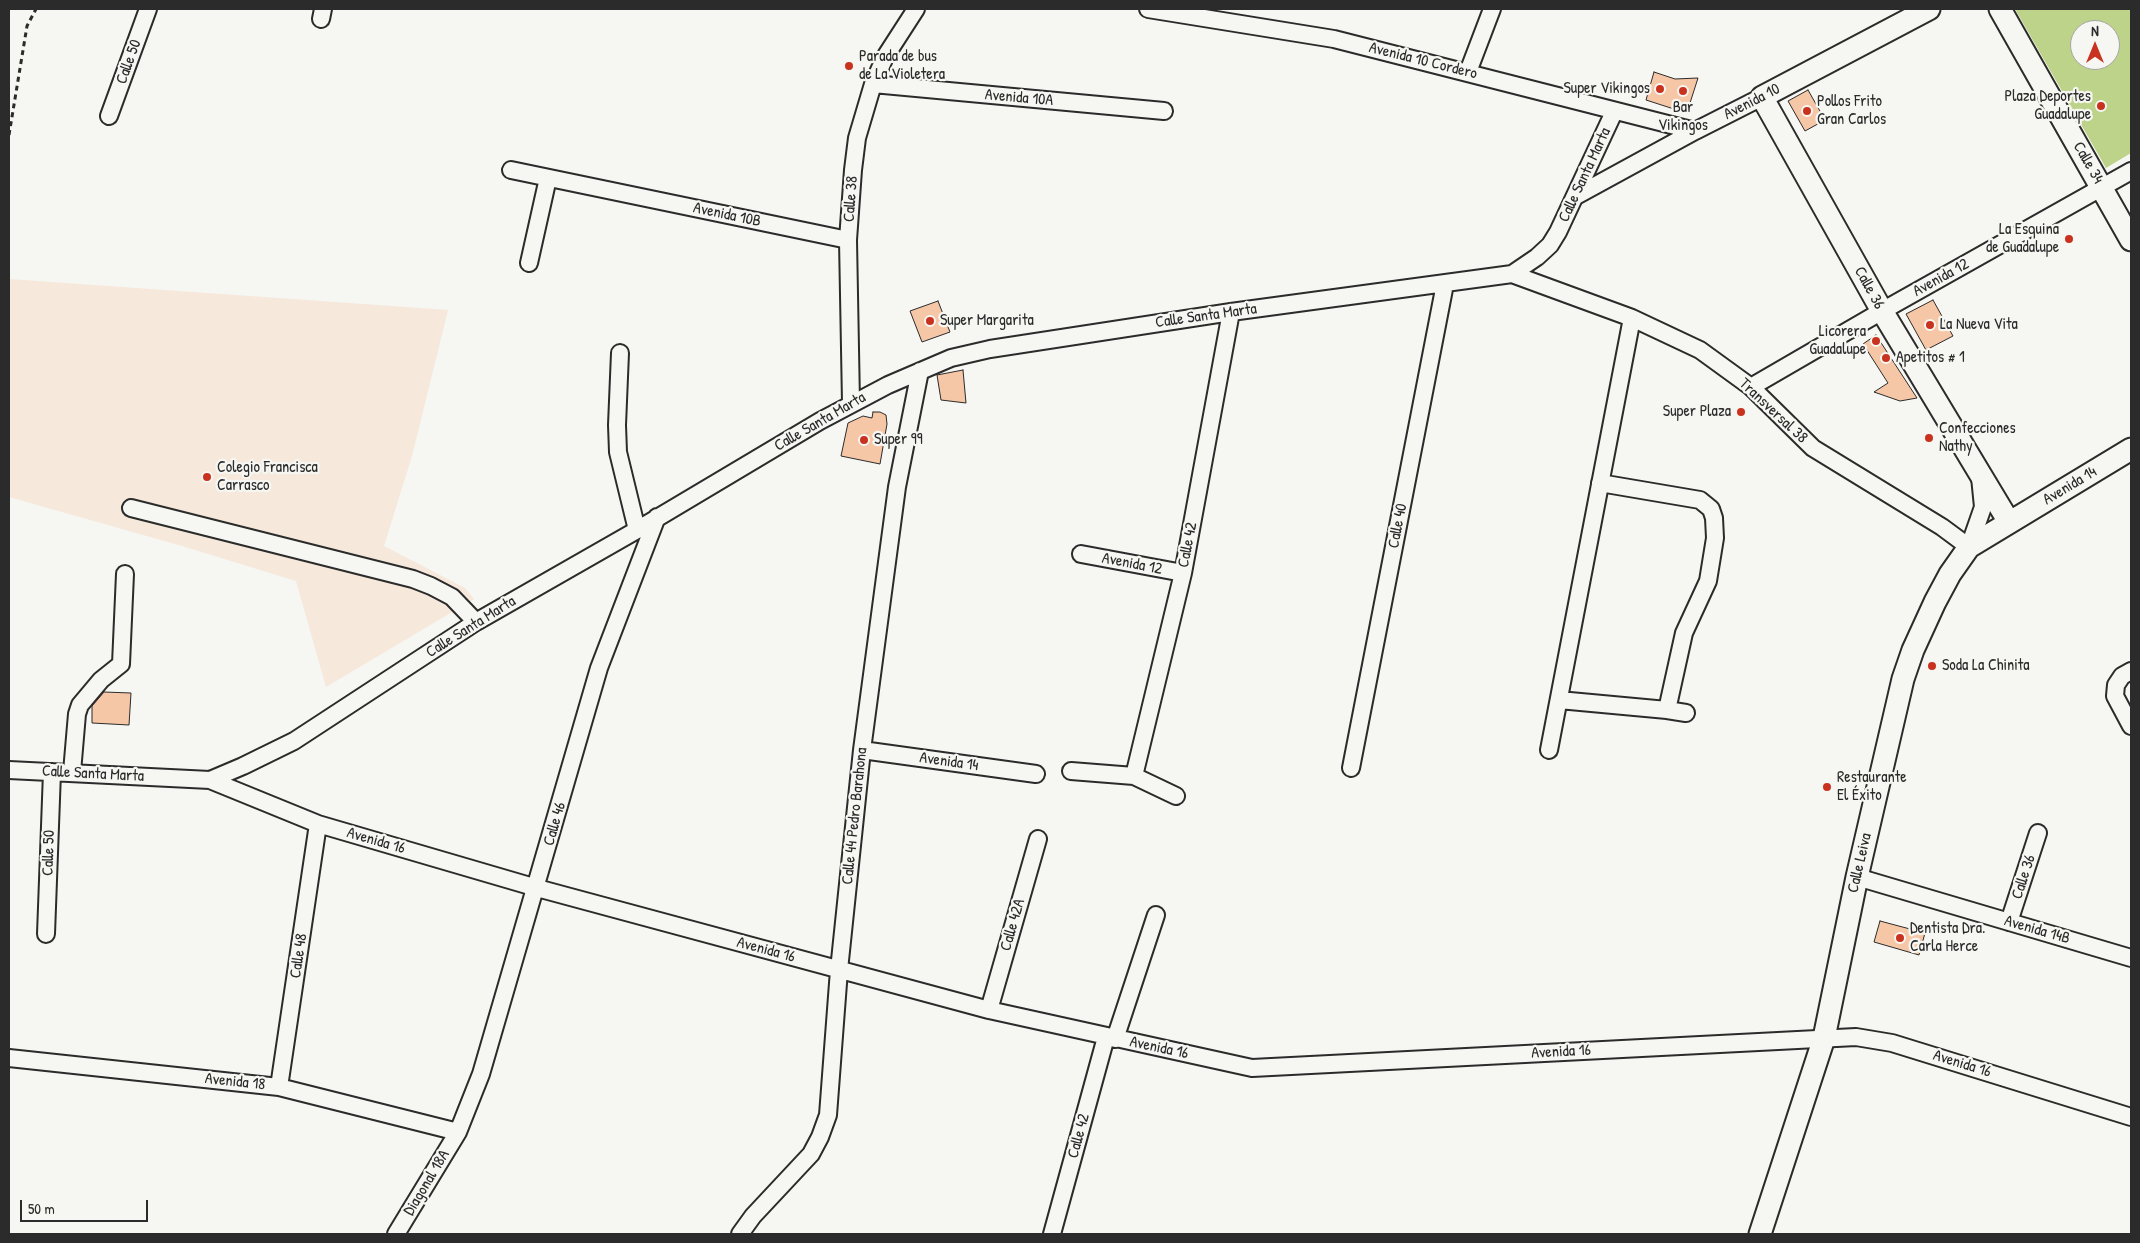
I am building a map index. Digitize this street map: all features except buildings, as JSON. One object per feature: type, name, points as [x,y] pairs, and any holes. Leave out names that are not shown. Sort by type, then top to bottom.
[{"type":"main road","name":"Avenida 10","points":[[1762,97],[1929,9]]},
{"type":"main road","name":"Calle 34","points":[[2000,9],[2131,240]]},
{"type":"main road","name":"Calle 36","points":[[1762,97],[1882,311],[2009,522]]},
{"type":"main road","name":"Avenida 14","points":[[2009,522],[2131,449]]},
{"type":"main road","name":"Calle Leiva","points":[[1760,1234],[1824,1038],[1857,877],[1903,680],[1913,650],[1950,574],[1969,547],[2009,522]]},
{"type":"street","name":"Calle 50","points":[[109,116],[148,9]]},
{"type":"street","name":"Calle 38","points":[[851,404],[848,240],[857,138],[873,84],[885,57],[916,9]]},
{"type":"street","name":"Avenida 10 Cordero","points":[[1148,9],[1334,39],[1468,72],[1614,112],[1695,131]]},
{"type":"street","points":[[1468,72],[1492,9]]},
{"type":"street","name":"Avenida 10A","points":[[873,84],[1164,111]]},
{"type":"street","name":"Avenida 10","points":[[1576,196],[1762,97]]},
{"type":"street","name":"Calle Santa Marta","points":[[9,770],[210,780],[294,741],[476,622],[851,404],[951,358],[990,349],[1231,312],[1512,274],[1537,257],[1550,245],[1576,196],[1614,112]]},
{"type":"street","name":"Avenida 10B","points":[[512,170],[848,240]]},
{"type":"street","name":"Avenida 12","points":[[1751,387],[2131,171]]},
{"type":"street","points":[[529,263],[548,178]]},
{"type":"street","name":"Transversal 38","points":[[1512,274],[1632,318],[1700,350],[1751,387],[1813,448],[1942,527],[1969,547]]},
{"type":"street","name":"Calle 40","points":[[1351,768],[1445,284]]},
{"type":"street","name":"Calle 42","points":[[1134,776],[1183,573],[1231,312]]},
{"type":"street","points":[[1549,750],[1632,318]]},
{"type":"street","points":[[620,353],[617,425],[618,452],[637,530]]},
{"type":"street","name":"Calle 44 Pedro Barahona","points":[[740,1234],[753,1216],[802,1165],[820,1137],[828,1115],[832,1084],[839,970],[862,750],[897,487],[920,371]]},
{"type":"street","name":"Calle 36","points":[[1969,547],[1983,507],[1980,475]]},
{"type":"street","points":[[1600,483],[1700,500],[1711,509],[1714,518],[1715,538],[1708,581],[1684,633],[1667,710]]},
{"type":"street","points":[[131,508],[413,579],[452,597],[476,622]]},
{"type":"street","name":"Calle 46","points":[[458,1132],[481,1074],[537,888],[599,668],[657,517]]},
{"type":"street","name":"Avenida 12","points":[[1081,554],[1183,573]]},
{"type":"street","points":[[72,772],[77,714],[80,704],[101,680],[121,664],[124,574]]},
{"type":"street","points":[[2131,672],[2122,676],[2116,685],[2115,696],[2131,726]]},
{"type":"street","points":[[1558,700],[1686,713]]},
{"type":"street","name":"Avenida 14","points":[[862,750],[1036,774]]},
{"type":"street","points":[[1071,771],[1134,776],[1176,796]]},
{"type":"street","name":"Calle 50","points":[[46,934],[52,772]]},
{"type":"street","name":"Avenida 16","points":[[210,780],[318,824],[537,888],[989,1010],[1252,1068],[1856,1037],[1892,1043],[2131,1117]]},
{"type":"street","name":"Calle 48","points":[[279,1087],[318,824]]},
{"type":"street","name":"Calle 36","points":[[2009,922],[2038,832]]},
{"type":"street","name":"Calle 42A","points":[[989,1010],[1038,839]]},
{"type":"street","name":"Avenida 14B","points":[[1857,877],[2131,958]]},
{"type":"street","name":"Calle 42","points":[[1052,1234],[1111,1038],[1156,915]]},
{"type":"street","name":"Avenida 18","points":[[9,1058],[279,1087],[458,1132]]},
{"type":"street","name":"Diagonal 18A","points":[[400,1234],[458,1132]]},
{"type":"path","points":[[9,135],[27,26],[36,9]]},
{"type":"shaded area","name":"Colegio Francisca Carrasco","points":[[9,279],[448,310],[412,456],[384,546],[465,588],[474,599],[326,687],[296,581],[182,546],[9,497]]},
{"type":"green space","name":"Plaza Deportes Guadalupe","points":[[2015,9],[2131,9],[2131,153],[2106,168]]},
{"type":"place","name":"Parada de bus de La Violetera","points":[[849,66]]},
{"type":"place","name":"Super Vikingos","points":[[1660,89]]},
{"type":"place","name":"Bar Vikingos","points":[[1683,91]]},
{"type":"place","name":"Plaza Deportes Guadalupe","points":[[2101,106]]},
{"type":"place","name":"Pollos Frito Gran Carlos","points":[[1807,111]]},
{"type":"place","name":"La Esquina de Guadalupe","points":[[2069,239]]},
{"type":"place","name":"Super Margarita","points":[[930,321]]},
{"type":"place","name":"La Nueva Vita","points":[[1930,325]]},
{"type":"place","name":"Licorera Guadalupe","points":[[1876,341]]},
{"type":"place","name":"Apetitos # 1","points":[[1886,358]]},
{"type":"place","name":"Super Plaza","points":[[1741,412]]},
{"type":"place","name":"Confecciones Nathy","points":[[1929,438]]},
{"type":"place","name":"Super 99","points":[[864,440]]},
{"type":"place","name":"Colegio Francisca Carrasco","points":[[207,477]]},
{"type":"place","name":"Soda La Chinita","points":[[1932,666]]},
{"type":"place","name":"Restaurante El Éxito","points":[[1827,787]]},
{"type":"place","name":"Dentista Dra. Carla Herce","points":[[1900,938]]}]
